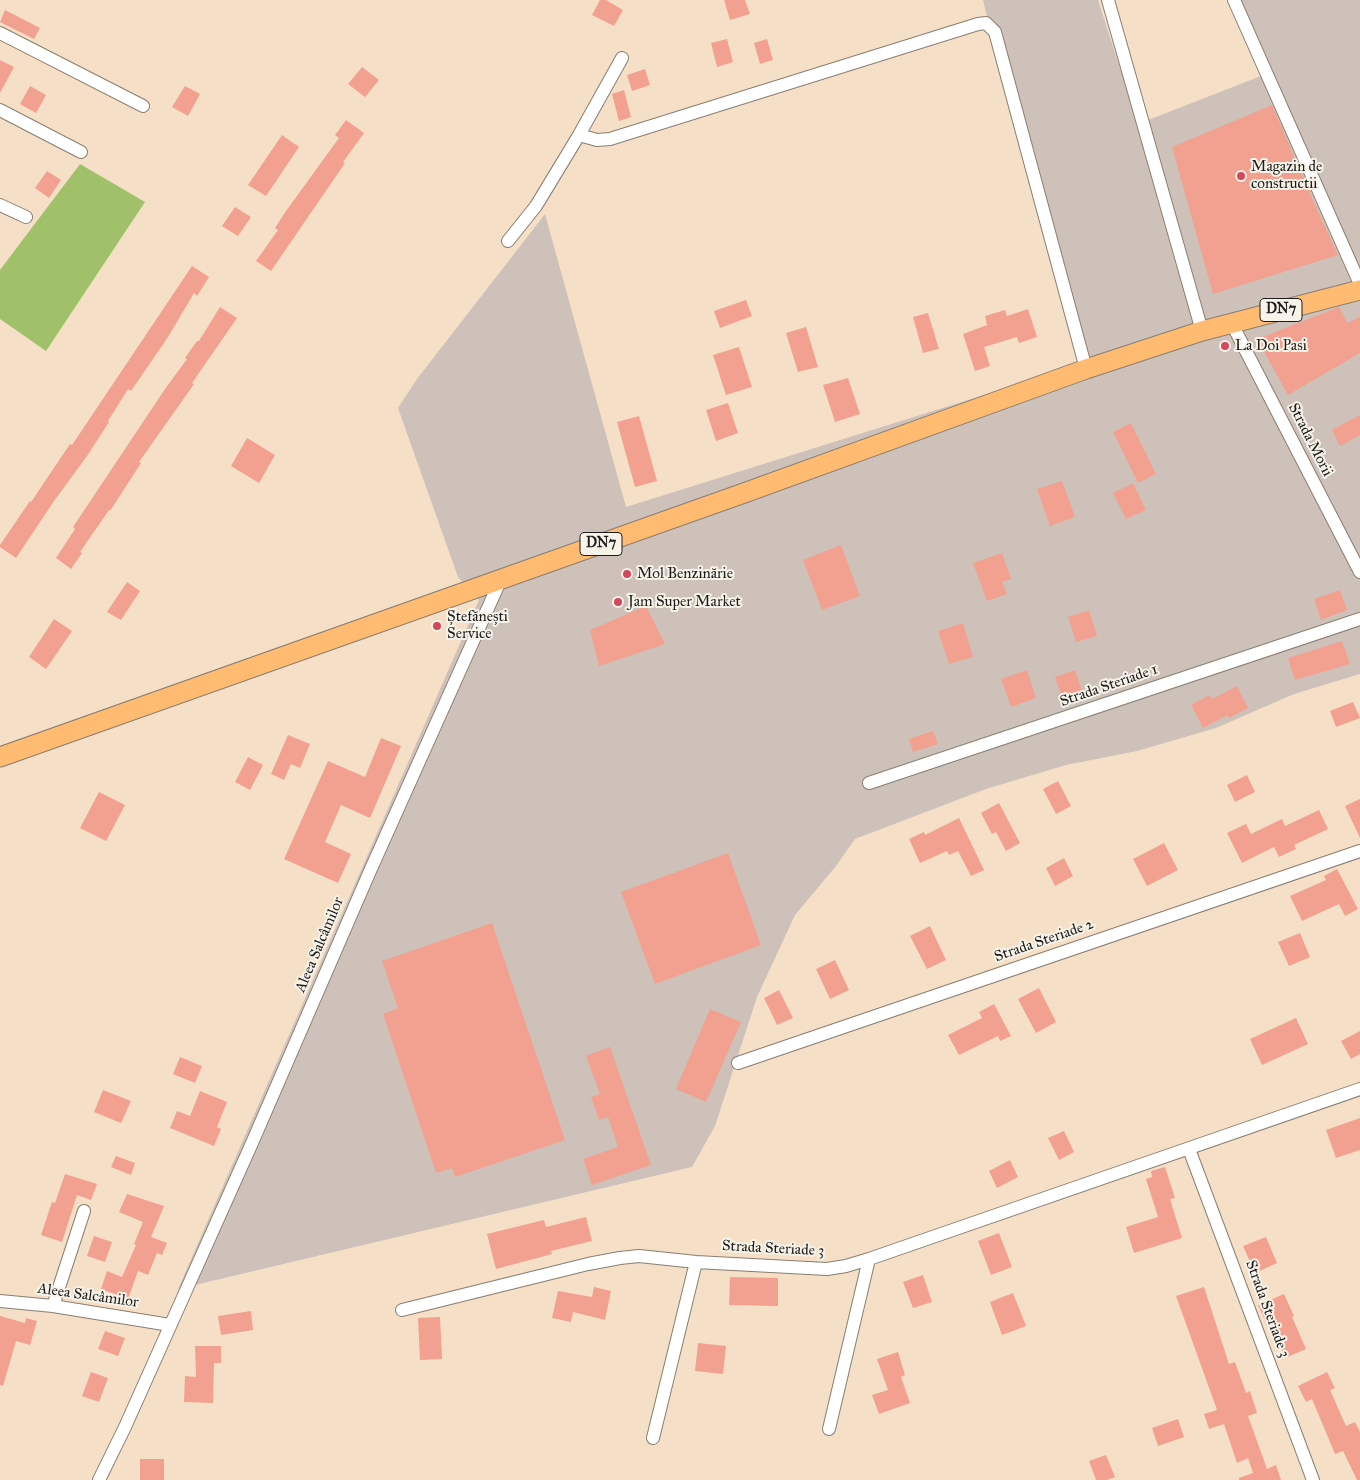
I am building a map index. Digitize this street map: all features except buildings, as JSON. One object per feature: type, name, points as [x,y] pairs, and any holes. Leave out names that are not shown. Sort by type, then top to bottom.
[{"type":"main road","name":"DN7","points":[[0,757],[1086,370],[1231,322],[1360,290]]},
{"type":"street","points":[[1108,0],[1202,331]]},
{"type":"street","points":[[1234,0],[1360,284]]},
{"type":"street","points":[[579,135],[597,140],[610,140],[986,23],[995,32],[1086,370]]},
{"type":"street","points":[[0,33],[143,106]]},
{"type":"street","points":[[508,241],[536,206],[579,135],[622,58]]},
{"type":"street","points":[[0,110],[80,152]]},
{"type":"street","points":[[0,205],[26,218]]},
{"type":"street","name":"Strada Morii","points":[[1231,322],[1360,572]]},
{"type":"street","name":"Aleea Salcâmilor","points":[[99,1480],[252,1143],[389,828],[501,579]]},
{"type":"street","name":"Strada Steriade 1","points":[[868,784],[1360,619]]},
{"type":"street","name":"Strada Steriade 2","points":[[738,1063],[1360,851]]},
{"type":"street","name":"Strada Steriade 3","points":[[402,1310],[588,1264],[639,1256],[696,1262],[827,1269],[869,1259],[1360,1089]]},
{"type":"street","name":"Strada Steriade 3","points":[[1190,1149],[1313,1480]]},
{"type":"street","points":[[53,1306],[84,1211]]},
{"type":"street","points":[[829,1428],[869,1259]]},
{"type":"street","points":[[652,1438],[696,1262]]},
{"type":"street","name":"Aleea Salcâmilor","points":[[0,1301],[53,1306],[170,1325]]},
{"type":"shaded area","points":[[983,0],[1098,0],[1138,124],[1261,76],[1236,0],[1360,0],[1360,674],[1294,694],[1216,728],[1137,751],[1066,765],[986,789],[855,839],[836,866],[795,915],[757,997],[715,1126],[692,1167],[178,1289],[479,600],[458,577],[398,408],[417,379],[545,214],[626,507],[1080,365],[1017,138]]},
{"type":"green space","points":[[80,164],[145,202],[46,351],[0,319],[0,270]]},
{"type":"place","name":"Magazin de constructii","points":[[1241,176]]},
{"type":"place","name":"La Doi Pasi","points":[[1225,346]]},
{"type":"place","name":"Mol Benzinărie","points":[[627,574]]},
{"type":"place","name":"Jam Super Market","points":[[618,602]]},
{"type":"place","name":"Ștefănești Service","points":[[437,626]]}]
